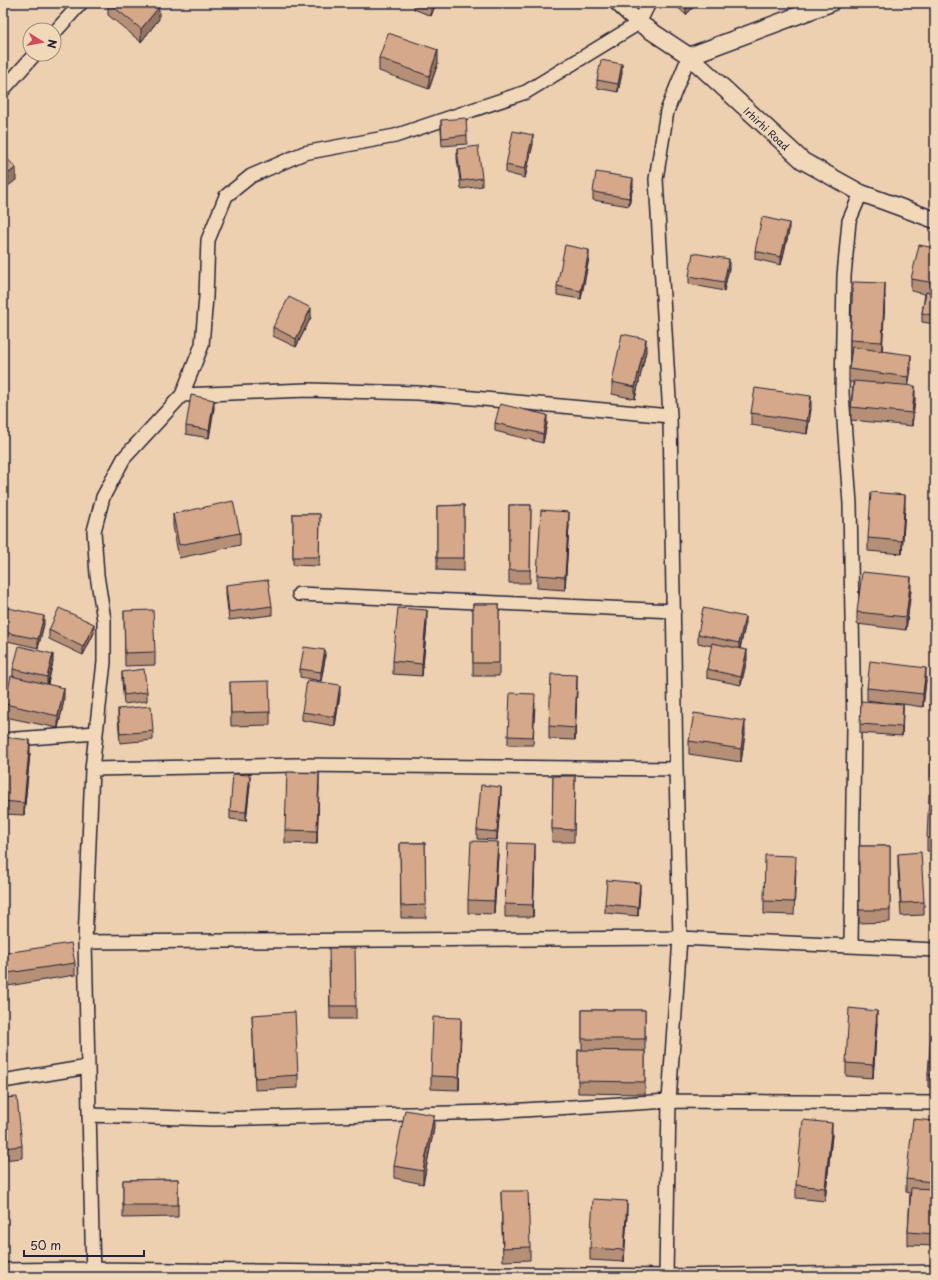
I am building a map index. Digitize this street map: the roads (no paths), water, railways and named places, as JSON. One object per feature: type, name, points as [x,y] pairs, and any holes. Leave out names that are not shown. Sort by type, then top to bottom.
[{"type":"street","points":[[62,24],[81,3]]},
{"type":"street","name":"Irhirhi Road","points":[[618,3],[639,22],[689,56],[803,161],[861,194],[935,220]]},
{"type":"street","points":[[93,1273],[85,942],[92,770],[104,662],[104,620],[97,575],[94,531],[103,497],[124,458],[182,395],[202,346],[206,297],[208,240],[226,196],[251,176],[304,154],[395,136],[526,92],[639,22],[649,3]]},
{"type":"street","points":[[666,1276],[669,1101],[680,938],[670,416],[656,179],[667,111],[689,56],[831,3]]},
{"type":"street","points":[[3,90],[28,62]]},
{"type":"street","points":[[851,946],[854,727],[850,504],[842,385],[844,276],[849,221],[861,194]]},
{"type":"street","points":[[182,395],[307,390],[418,393],[670,416]]},
{"type":"street","points":[[299,594],[674,611]]},
{"type":"street","points":[[3,740],[96,733]]},
{"type":"street","points":[[92,770],[296,765],[676,769]]},
{"type":"street","points":[[85,942],[680,938],[935,950]]},
{"type":"street","points":[[3,1081],[88,1067]]},
{"type":"street","points":[[89,1115],[214,1119],[492,1112],[669,1101],[935,1103]]},
{"type":"street","points":[[3,1270],[93,1273],[666,1276],[935,1272]]}]
